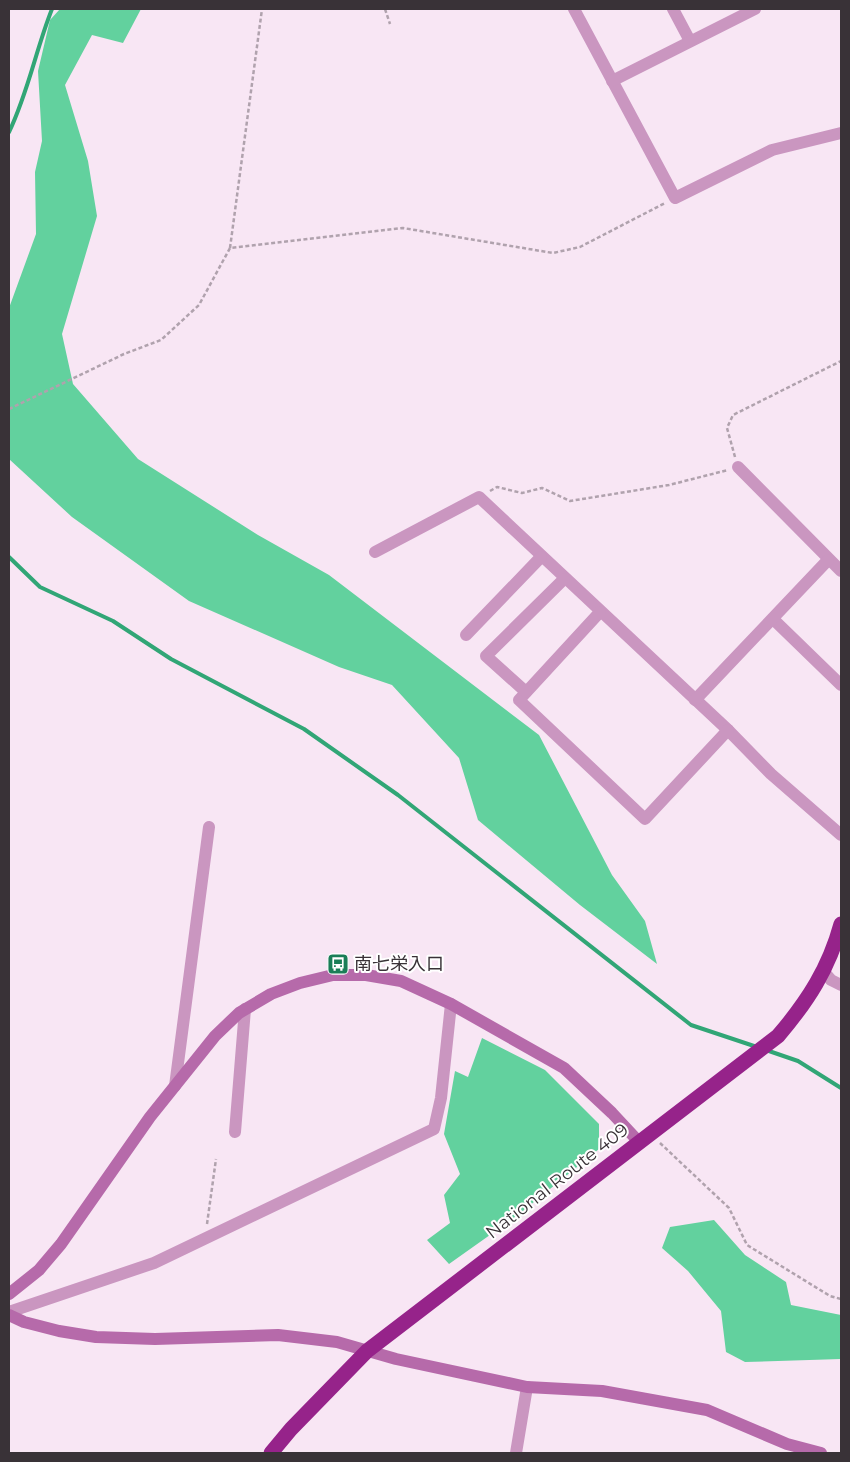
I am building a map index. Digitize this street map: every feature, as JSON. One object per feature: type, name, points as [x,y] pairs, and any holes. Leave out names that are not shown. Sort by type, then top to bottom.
[{"type":"highway","name":"National Route 409","points":[[271,1453],[291,1429],[367,1351],[778,1036],[812,993],[824,972],[835,946],[841,924]]},
{"type":"street","points":[[575,9],[675,198],[772,150],[841,133]]},
{"type":"street","points":[[673,9],[690,41]]},
{"type":"street","points":[[612,80],[755,9]]},
{"type":"street","points":[[738,468],[841,571]]},
{"type":"street","points":[[375,552],[479,497],[540,557],[728,730],[771,774],[841,835]]},
{"type":"street","points":[[466,635],[540,557]]},
{"type":"street","points":[[694,700],[828,560]]},
{"type":"street","points":[[526,692],[486,656],[564,579]]},
{"type":"street","points":[[600,612],[519,700],[645,819],[728,730]]},
{"type":"street","points":[[773,619],[841,685]]},
{"type":"street","points":[[175,1086],[209,827]]},
{"type":"street","points":[[824,972],[831,980],[841,985]]},
{"type":"street","points":[[9,1294],[39,1270],[61,1244],[150,1118],[215,1036],[245,1010],[271,994],[300,983],[333,976],[366,975],[401,981],[451,1004],[564,1068],[612,1112],[644,1138]]},
{"type":"street","points":[[9,1314],[154,1263],[434,1128],[441,1098],[451,1004]]},
{"type":"street","points":[[235,1132],[245,1010]]},
{"type":"street","points":[[9,1314],[24,1322],[59,1331],[96,1337],[155,1338],[278,1335],[337,1342],[471,1376],[527,1387],[602,1391],[707,1410],[787,1444],[821,1453]]},
{"type":"street","points":[[516,1453],[527,1387]]},
{"type":"path","points":[[9,409],[124,354],[161,340],[199,305],[230,248],[262,9]]},
{"type":"path","points":[[385,9],[390,24]]},
{"type":"path","points":[[230,248],[403,228],[553,253],[580,247],[675,198]]},
{"type":"path","points":[[479,497],[497,487],[522,493],[542,488],[570,501],[670,485],[738,468],[727,428],[733,415],[841,361]]},
{"type":"path","points":[[644,1138],[729,1208],[747,1246],[830,1296],[841,1299]]},
{"type":"path","points":[[205,1238],[216,1159]]},
{"type":"green space","points":[[60,9],[141,9],[123,43],[92,35],[65,85],[88,161],[97,216],[62,334],[73,384],[138,459],[258,535],[329,575],[539,735],[612,875],[645,921],[657,964],[580,905],[478,820],[459,758],[392,685],[339,667],[189,601],[72,517],[9,459],[9,308],[36,234],[35,172],[42,141],[38,71],[50,20]]},
{"type":"green space","points":[[482,1038],[545,1070],[599,1124],[599,1149],[518,1215],[449,1264],[427,1240],[450,1223],[444,1195],[460,1174],[444,1134],[455,1071],[468,1077]]},
{"type":"green space","points":[[714,1220],[745,1255],[786,1282],[791,1305],[841,1315],[841,1359],[745,1362],[726,1352],[721,1311],[688,1271],[662,1248],[670,1227]]},
{"type":"waterway","points":[[9,132],[16,117],[52,9]]},
{"type":"waterway","points":[[9,557],[40,587],[113,621],[171,659],[304,729],[398,795],[691,1025],[757,1047]]},
{"type":"waterway","points":[[766,1050],[798,1061],[841,1088]]},
{"type":"place","name":"南七栄入口","points":[[338,964]]}]
